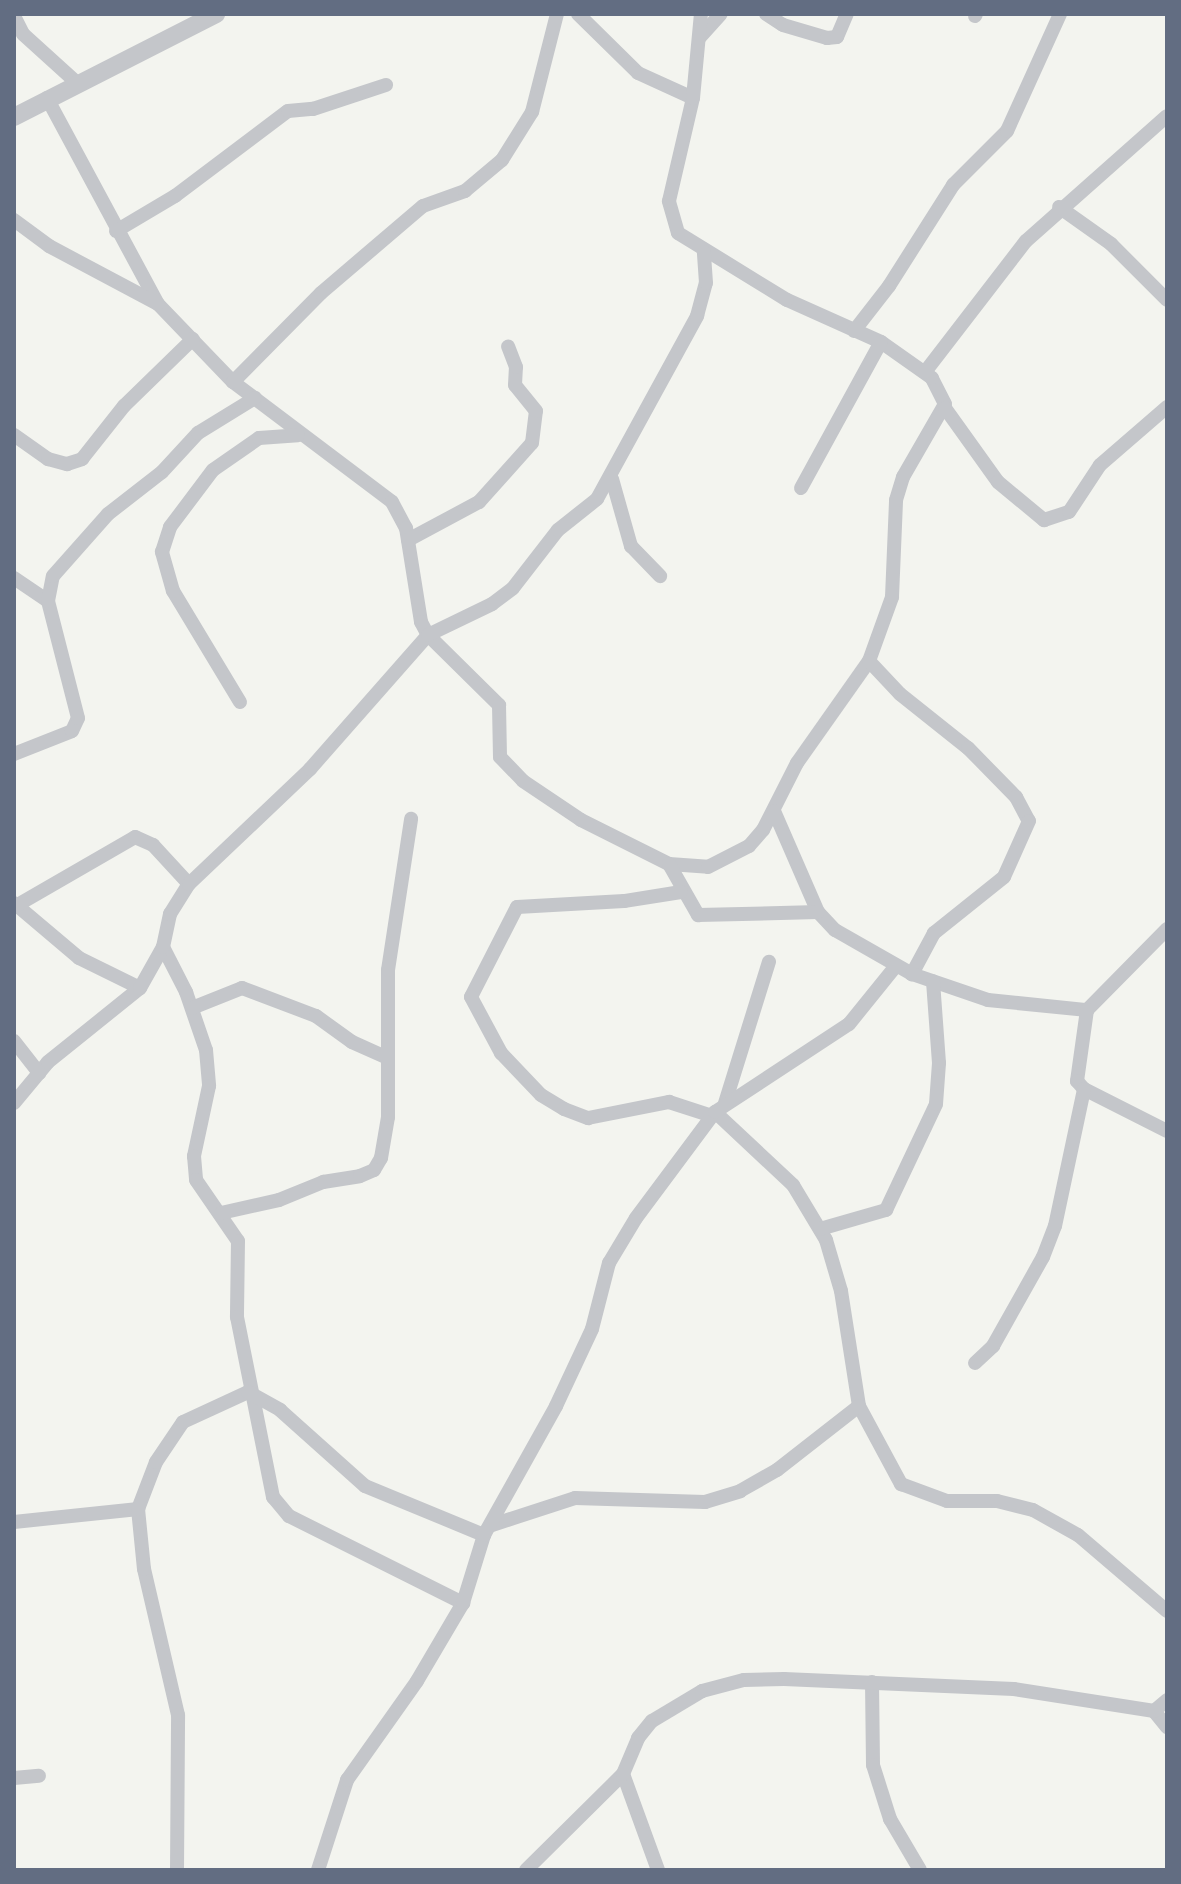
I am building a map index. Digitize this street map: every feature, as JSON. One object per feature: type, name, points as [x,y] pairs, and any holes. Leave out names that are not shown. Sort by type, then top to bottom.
[{"type":"street","points":[[14,117],[216,14]]},
{"type":"street","points":[[233,382],[321,293],[423,206],[465,191],[502,160],[532,112],[557,14]]},
{"type":"street","points":[[578,14],[638,73],[693,98]]},
{"type":"street","points":[[701,14],[693,98],[669,201],[678,233],[704,252],[787,300],[881,342],[925,372],[939,386],[945,408],[998,482],[1044,520],[1069,512],[1100,465],[1167,407]]},
{"type":"street","points":[[700,38],[721,14]]},
{"type":"street","points":[[766,14],[827,38],[837,37],[847,14]]},
{"type":"street","points":[[854,331],[960,176],[1007,131],[1060,14]]},
{"type":"street","points":[[14,16],[23,34],[77,83]]},
{"type":"street","points":[[116,231],[175,196],[288,111],[313,109],[386,85]]},
{"type":"street","points":[[47,98],[158,304],[233,382],[298,435],[392,502],[408,540],[416,606],[428,635],[499,705],[500,757],[523,781],[581,820],[669,864],[708,867],[749,846],[774,811],[797,763],[869,661],[892,597],[896,500],[903,477],[945,408]]},
{"type":"street","points":[[925,372],[1004,266],[1059,207],[1167,116]]},
{"type":"street","points":[[1059,207],[1111,244],[1167,300]]},
{"type":"street","points":[[14,220],[49,246],[158,304]]},
{"type":"street","points":[[14,1103],[39,1073],[140,988],[163,947],[170,914],[189,884],[310,769],[428,635],[492,604],[513,588],[558,530],[597,499],[612,479],[697,316],[706,283],[704,252]]},
{"type":"street","points":[[14,435],[48,459],[67,464],[82,459],[124,406],[193,339]]},
{"type":"street","points":[[801,488],[881,342]]},
{"type":"street","points":[[408,540],[479,502],[532,443],[536,411],[515,385],[516,367],[508,346]]},
{"type":"street","points":[[14,754],[72,731],[78,718],[48,601],[53,576],[108,514],[162,472],[198,433],[255,398]]},
{"type":"street","points":[[240,702],[173,591],[162,552],[170,527],[213,470],[259,438],[298,435]]},
{"type":"street","points":[[612,479],[631,546],[660,576]]},
{"type":"street","points":[[14,578],[48,601]]},
{"type":"street","points":[[869,661],[1016,797],[1029,821],[1004,877],[934,933],[912,974]]},
{"type":"street","points":[[774,811],[818,912],[835,930],[912,974],[988,1000],[1087,1010]]},
{"type":"street","points":[[221,1213],[374,1170],[387,1146],[388,970],[411,819]]},
{"type":"street","points":[[140,988],[79,958],[15,905],[135,837],[153,845],[189,884]]},
{"type":"street","points":[[669,864],[681,892],[698,915],[818,912]]},
{"type":"street","points":[[681,892],[624,901],[517,907],[471,997],[501,1053],[541,1095],[564,1109],[588,1118],[669,1102],[717,1111],[771,1160],[807,1203],[820,1229],[841,1291],[859,1406],[901,1484],[947,1501],[997,1501],[1033,1510],[1078,1535],[1167,1611]]},
{"type":"street","points":[[975,1363],[993,1346],[1043,1257],[1055,1226],[1084,1089],[1077,1067],[1087,1010],[1167,929]]},
{"type":"street","points":[[163,947],[192,1008],[206,1050],[209,1086],[194,1156],[196,1180],[206,1202],[221,1213],[238,1241],[237,1317],[248,1392],[278,1507],[331,1539],[463,1603]]},
{"type":"street","points":[[318,1870],[347,1780],[417,1681],[463,1603],[488,1530],[592,1329],[603,1278],[619,1244],[717,1111],[769,962]]},
{"type":"street","points":[[717,1111],[849,1024],[896,966]]},
{"type":"street","points":[[820,1229],[886,1210],[936,1104],[939,1063],[933,981]]},
{"type":"street","points":[[192,1008],[242,988],[316,1016],[352,1042],[386,1057]]},
{"type":"street","points":[[14,1041],[39,1073]]},
{"type":"street","points":[[1084,1089],[1167,1131]]},
{"type":"street","points":[[248,1392],[280,1410],[365,1486],[488,1530],[575,1498],[705,1502],[740,1491],[777,1470],[859,1406]]},
{"type":"street","points":[[177,1870],[178,1715],[144,1569],[138,1509],[156,1462],[183,1422],[248,1392]]},
{"type":"street","points":[[14,1522],[138,1509]]},
{"type":"street","points":[[526,1870],[623,1774],[638,1738],[652,1721],[702,1691],[744,1680],[1014,1689],[1154,1711],[1167,1727]]},
{"type":"street","points":[[872,1682],[873,1765],[890,1819],[920,1870]]},
{"type":"street","points":[[1154,1711],[1167,1700]]},
{"type":"street","points":[[623,1774],[658,1870]]},
{"type":"street","points":[[14,1778],[39,1776]]}]
